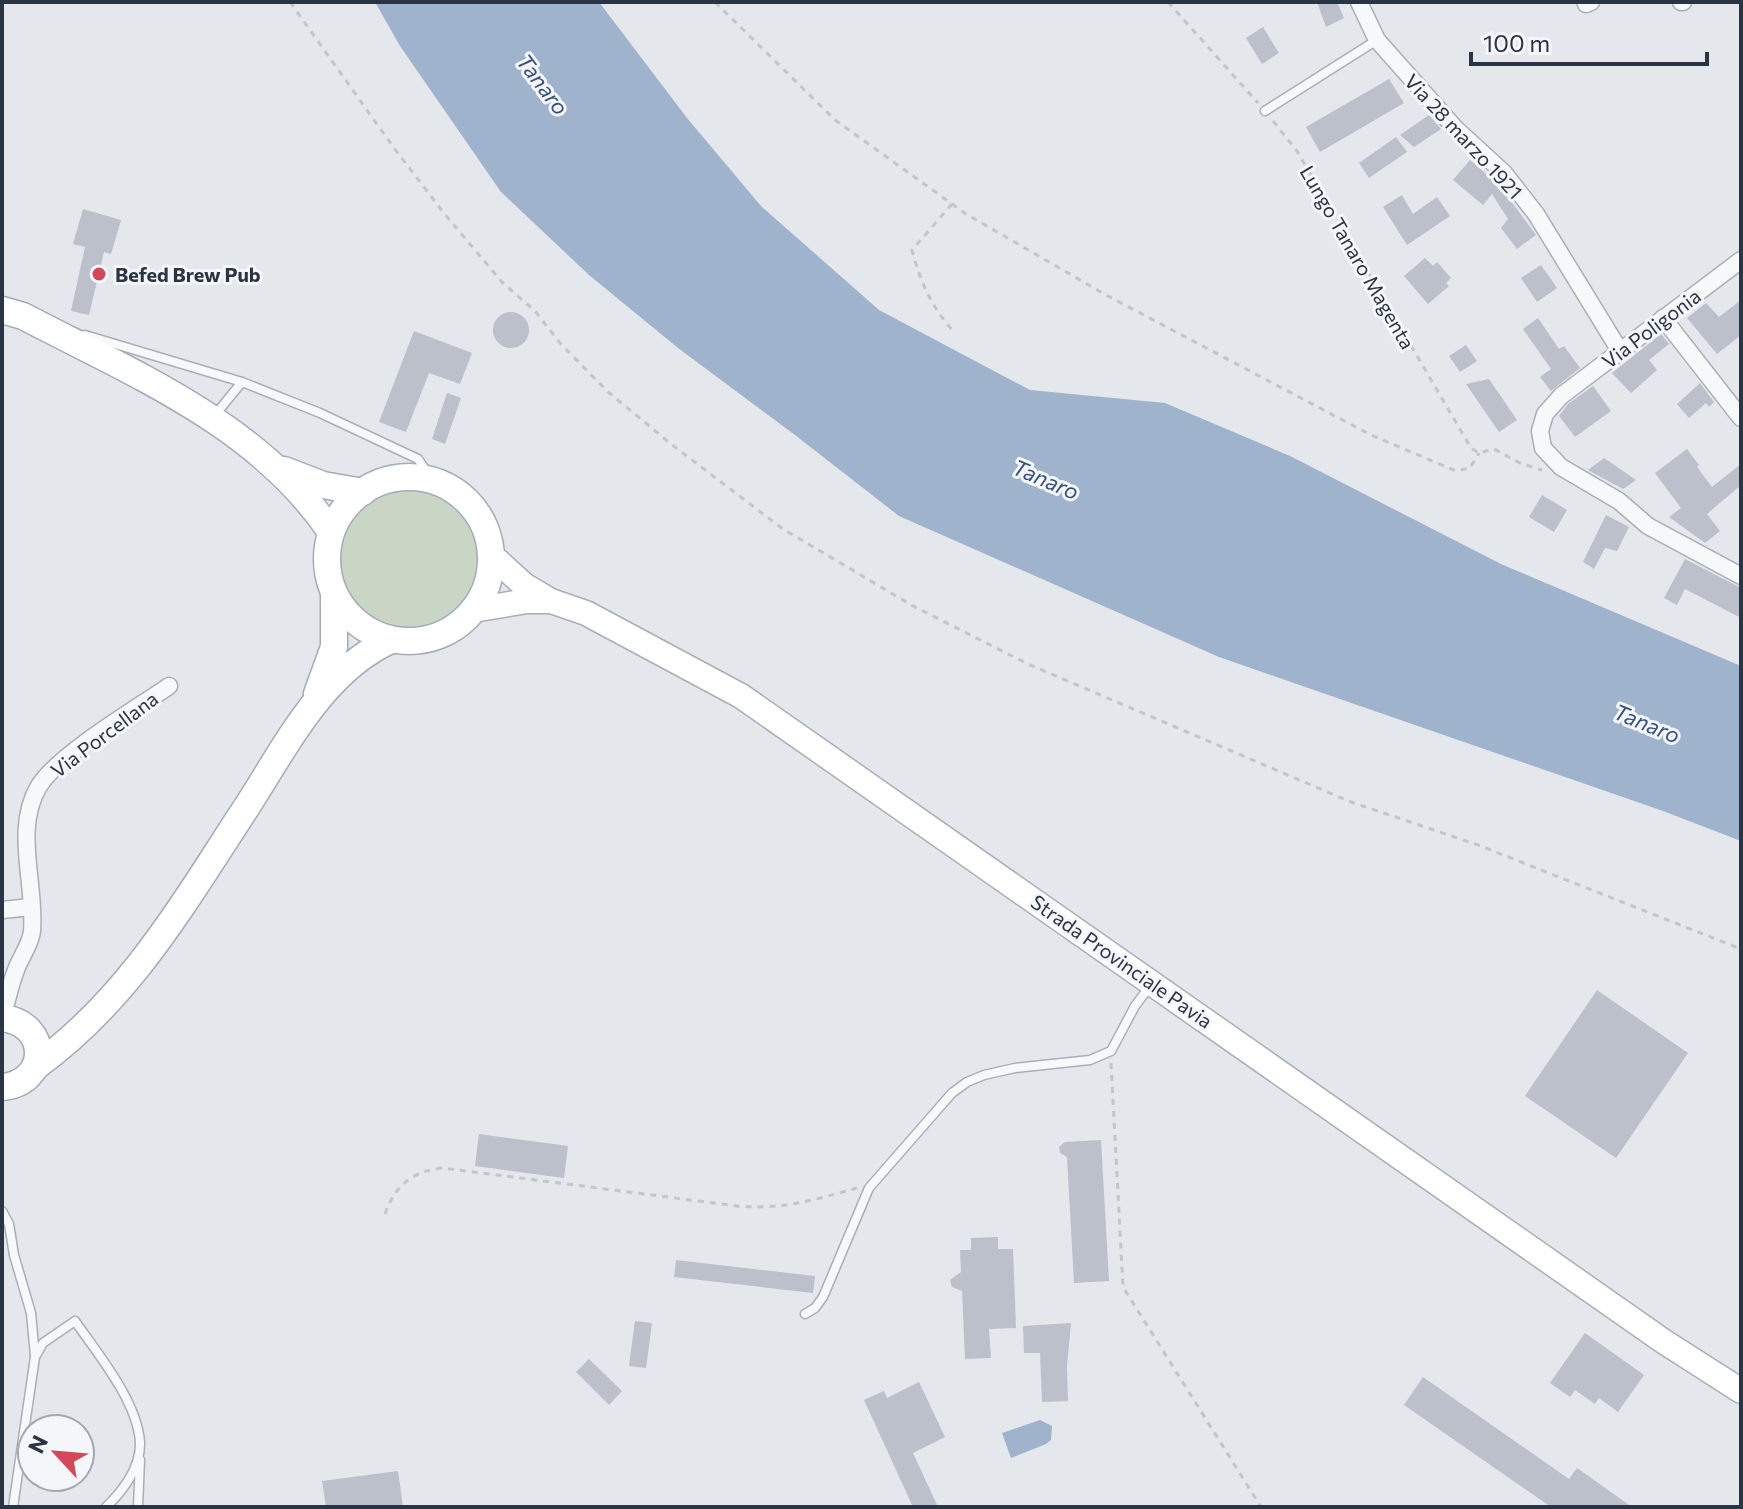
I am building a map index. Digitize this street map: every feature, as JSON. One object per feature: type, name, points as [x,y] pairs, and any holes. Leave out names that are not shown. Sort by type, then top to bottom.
[{"type":"main road","points":[[12,313],[182,399],[212,419],[277,467],[312,503],[331,532]]},
{"type":"main road","points":[[277,467],[323,485],[363,492]]},
{"type":"main road","points":[[311,708],[334,647],[334,594],[327,564],[331,532],[343,509],[363,492],[385,481],[409,477],[433,481],[456,492],[473,509],[485,530],[490,554],[489,574],[483,593],[473,610],[456,626],[436,637],[414,641],[391,640],[368,631],[348,615],[334,594]]},
{"type":"main road","name":"Strada Provinciale Pavia","points":[[490,554],[524,585],[551,601],[586,613],[741,696],[1663,1341],[1741,1391]]},
{"type":"main road","points":[[473,610],[527,601],[551,601]]},
{"type":"main road","points":[[2,1087],[21,1082],[35,1067],[82,1031],[127,981],[171,922],[311,708],[355,660],[391,640]]},
{"type":"main road","points":[[2,1017],[14,1019],[41,1035],[79,1023],[102,1008]]},
{"type":"main road","points":[[33,1033],[39,1056],[35,1067]]},
{"type":"street","name":"Via 28 marzo 1921","points":[[1359,2],[1377,40],[1456,129],[1504,173],[1536,214],[1620,351]]},
{"type":"street","name":"Via Poligonia","points":[[1561,467],[1543,448],[1540,431],[1545,414],[1561,396],[1741,260]]},
{"type":"street","points":[[1663,318],[1741,418]]},
{"type":"street","points":[[1561,467],[1619,501],[1648,526],[1741,575]]},
{"type":"street","name":"Via Porcellana","points":[[2,1017],[16,970],[32,934],[27,837],[32,803],[39,787],[52,770],[77,750],[169,686]]},
{"type":"street","points":[[2,910],[31,907]]},
{"type":"lane","points":[[1265,111],[1377,40]]},
{"type":"lane","points":[[12,313],[242,382],[320,413],[418,459],[433,481]]},
{"type":"lane","points":[[212,419],[242,382]]},
{"type":"lane","points":[[805,1314],[815,1308],[823,1297],[866,1194],[938,1106],[967,1082],[1015,1068],[1090,1060],[1111,1051],[1152,982]]},
{"type":"lane","points":[[864,1186],[882,1172]]},
{"type":"lane","points":[[2,1211],[9,1224],[14,1255],[31,1313],[35,1357],[13,1507]]},
{"type":"lane","points":[[35,1357],[43,1343],[75,1321],[130,1407],[140,1443],[138,1507]]},
{"type":"lane","points":[[106,1507],[133,1473],[140,1443]]},
{"type":"path","points":[[290,2],[402,159],[502,282],[535,311],[560,343],[607,391],[683,454],[783,529],[913,606],[1028,664],[1351,802],[1478,845],[1741,949]]},
{"type":"path","points":[[715,2],[835,120],[952,204],[1106,295],[1371,435],[1456,471],[1470,468],[1479,453],[1494,449],[1520,463],[1547,471],[1561,467]]},
{"type":"path","name":"Lungo Tanaro Magenta","points":[[1168,2],[1297,151],[1464,439],[1479,453]]},
{"type":"path","points":[[952,204],[912,250],[920,278],[937,312],[953,331]]},
{"type":"path","points":[[1112,1074],[1123,1287],[1261,1507]]},
{"type":"path","points":[[385,1214],[396,1190],[406,1180],[420,1172],[443,1168],[774,1209],[864,1186]]},
{"type":"green space","points":[[409,488],[436,494],[458,509],[473,531],[479,558],[473,585],[458,607],[436,622],[409,628],[382,622],[360,607],[345,585],[339,558],[345,531],[360,509],[382,494]]},
{"type":"water","name":"Tanaro","points":[[375,2],[599,2],[687,118],[761,206],[879,310],[1030,390],[1165,403],[1290,456],[1501,564],[1741,666],[1741,841],[1219,657],[899,516],[678,348],[589,275],[501,192],[400,46]]},
{"type":"water","points":[[1040,1420],[1052,1426],[1051,1440],[1011,1458],[1002,1433]]},
{"type":"building","points":[[1317,2],[1337,2],[1344,18],[1326,27]]},
{"type":"building","points":[[1263,27],[1279,53],[1262,64],[1246,38]]},
{"type":"building","points":[[1389,79],[1404,103],[1320,152],[1306,127]]},
{"type":"building","points":[[1429,115],[1441,129],[1414,147],[1400,135]]},
{"type":"building","points":[[1396,137],[1407,152],[1369,178],[1359,163]]},
{"type":"building","points":[[1470,160],[1499,185],[1536,235],[1517,249],[1501,228],[1508,219],[1492,194],[1483,205],[1453,180]]},
{"type":"building","points":[[1402,195],[1413,214],[1437,197],[1450,216],[1407,245],[1383,207]]},
{"type":"building","points":[[83,209],[121,220],[111,254],[104,252],[89,315],[71,311],[85,247],[73,244]]},
{"type":"building","points":[[1425,258],[1433,266],[1437,262],[1451,278],[1446,283],[1449,286],[1428,304],[1404,276]]},
{"type":"building","points":[[1541,265],[1557,288],[1537,302],[1521,278]]},
{"type":"building","points":[[1741,300],[1741,335],[1717,354],[1687,318],[1706,303],[1719,317]]},
{"type":"building","points":[[511,312],[524,317],[529,330],[524,343],[511,348],[498,343],[493,330],[498,317]]},
{"type":"building","points":[[1538,318],[1559,349],[1564,346],[1580,368],[1551,391],[1540,377],[1551,369],[1523,329]]},
{"type":"building","points":[[414,331],[472,353],[460,384],[429,373],[406,432],[379,422]]},
{"type":"building","points":[[1661,334],[1669,344],[1649,360],[1657,370],[1631,393],[1612,373]]},
{"type":"building","points":[[1466,345],[1477,361],[1460,372],[1449,356]]},
{"type":"building","points":[[1489,379],[1517,420],[1499,432],[1466,384]]},
{"type":"building","points":[[1700,383],[1714,402],[1709,407],[1706,403],[1689,418],[1677,404]]},
{"type":"building","points":[[1593,386],[1611,411],[1575,437],[1559,416],[1568,404]]},
{"type":"building","points":[[447,393],[461,398],[445,444],[432,439]]},
{"type":"building","points":[[1687,449],[1712,487],[1741,464],[1741,485],[1707,514],[1720,531],[1705,543],[1669,517],[1681,508],[1655,473]]},
{"type":"building","points":[[1604,458],[1636,480],[1623,489],[1588,470]]},
{"type":"building","points":[[1542,495],[1567,510],[1554,532],[1529,517]]},
{"type":"building","points":[[1606,515],[1629,527],[1617,551],[1605,548],[1594,569],[1583,562]]},
{"type":"building","points":[[1685,559],[1741,588],[1741,618],[1685,589],[1677,605],[1664,598]]},
{"type":"building","points":[[1597,990],[1688,1053],[1616,1158],[1525,1096]]},
{"type":"building","points":[[479,1134],[568,1146],[564,1178],[475,1166]]},
{"type":"building","points":[[1101,1140],[1109,1281],[1074,1283],[1067,1157],[1060,1153],[1059,1147],[1065,1142]]},
{"type":"building","points":[[998,1237],[998,1249],[1013,1249],[1016,1328],[989,1329],[991,1358],[965,1359],[962,1291],[952,1287],[950,1280],[961,1272],[960,1250],[971,1250],[971,1238]]},
{"type":"building","points":[[676,1260],[815,1276],[813,1293],[674,1277]]},
{"type":"building","points":[[635,1321],[652,1323],[646,1368],[629,1366]]},
{"type":"building","points":[[1071,1323],[1068,1401],[1042,1402],[1040,1353],[1024,1353],[1023,1326]]},
{"type":"building","points":[[1585,1333],[1644,1375],[1618,1412],[1599,1398],[1595,1404],[1575,1390],[1570,1397],[1550,1383]]},
{"type":"building","points":[[589,1359],[622,1391],[609,1405],[576,1372]]},
{"type":"building","points":[[1423,1377],[1569,1479],[1577,1468],[1632,1507],[1551,1507],[1404,1405]]},
{"type":"building","points":[[919,1382],[945,1437],[913,1453],[938,1507],[913,1507],[864,1400],[884,1391],[887,1398]]},
{"type":"building","points":[[398,1471],[403,1507],[326,1507],[322,1481]]},
{"type":"place","name":"Befed Brew Pub","points":[[99,274]]}]
